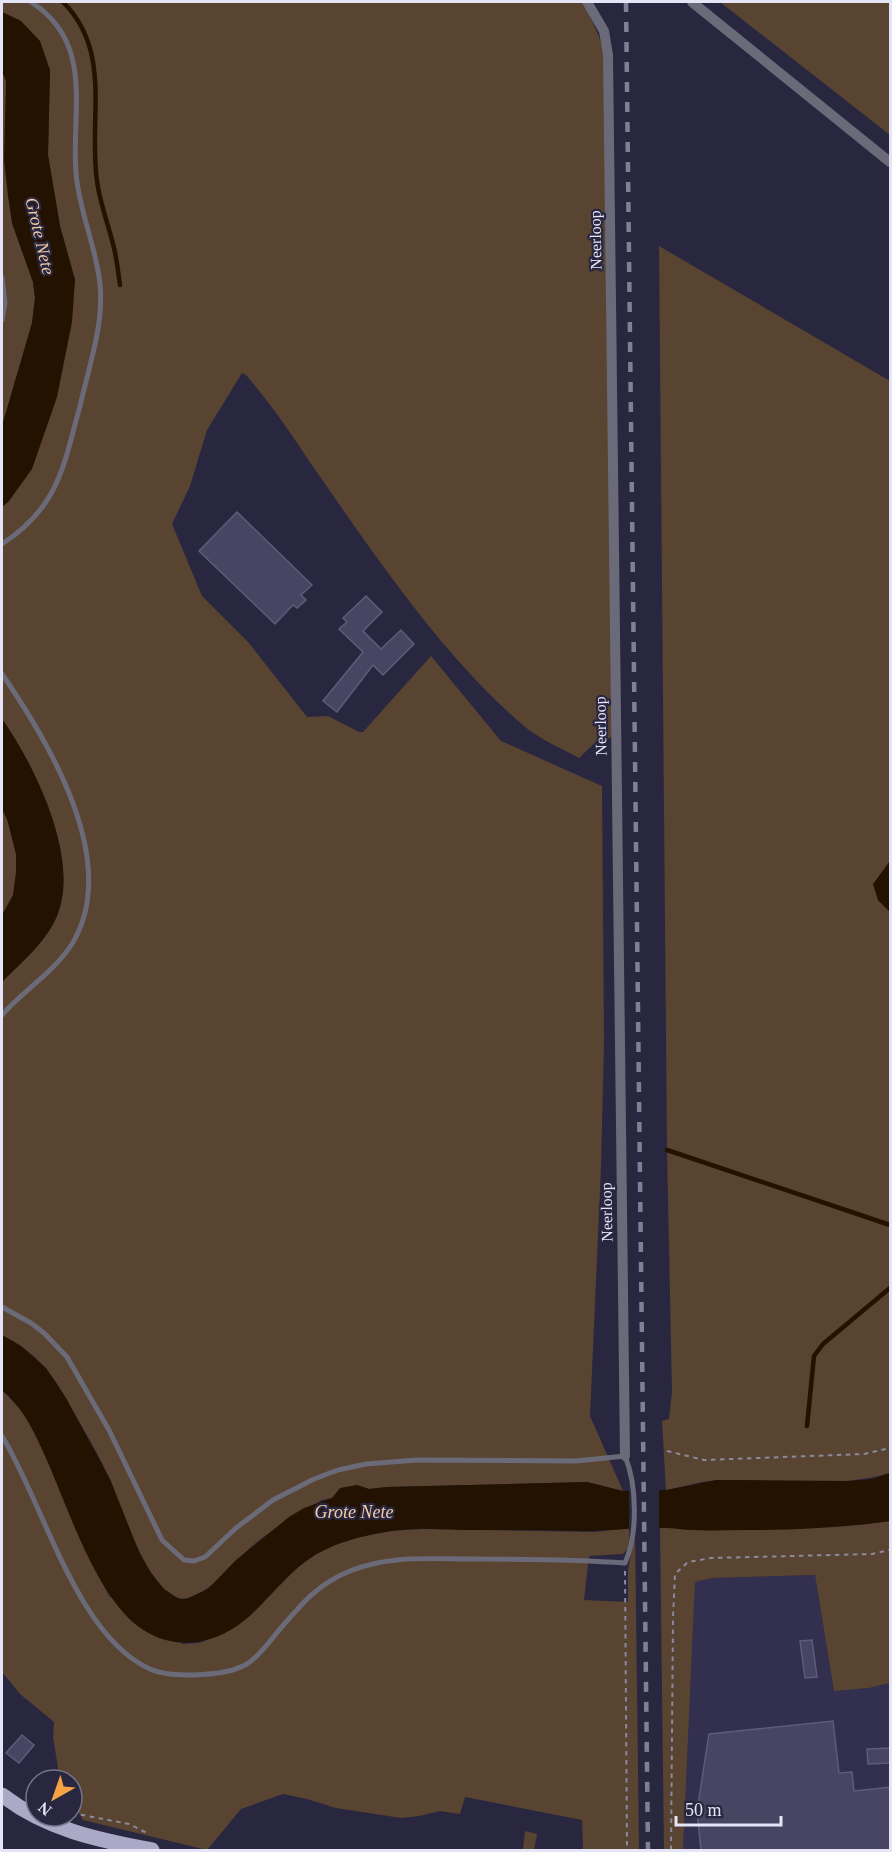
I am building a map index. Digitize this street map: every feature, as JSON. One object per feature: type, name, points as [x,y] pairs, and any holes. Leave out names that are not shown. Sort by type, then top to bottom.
[{"type":"main road","points":[[2,1795],[31,1815],[82,1836],[151,1844]]},
{"type":"street","name":"Neerloop","points":[[587,2],[604,32],[609,64],[624,1456]]},
{"type":"street","points":[[692,2],[891,162]]},
{"type":"lane","points":[[2,544],[24,528],[38,513],[57,482],[89,372],[100,305],[100,286],[94,252],[77,184],[76,75],[73,58],[52,18],[31,2]]},
{"type":"lane","points":[[2,277],[5,303],[2,320]]},
{"type":"lane","points":[[2,674],[43,738],[63,775],[82,830],[88,878],[86,903],[79,930],[73,942],[52,969],[2,1016]]},
{"type":"lane","points":[[2,1307],[31,1323],[67,1357],[109,1430],[162,1539],[184,1560],[194,1561],[205,1557],[245,1521],[273,1500],[314,1479],[338,1470],[366,1464],[417,1460],[576,1461],[624,1456],[629,1467],[632,1489],[634,1530],[632,1548],[625,1563],[574,1559],[400,1559],[376,1562],[328,1581],[311,1593],[249,1663],[232,1671],[201,1675],[170,1675],[150,1669],[133,1659],[113,1641],[95,1619],[76,1588],[2,1436]]},
{"type":"path","points":[[667,1451],[704,1460],[864,1454],[891,1448]]},
{"type":"path","points":[[671,1851],[675,1574],[688,1562],[711,1558],[872,1554],[891,1550]]},
{"type":"path","points":[[625,1563],[627,1851]]},
{"type":"path","points":[[84,1816],[129,1824],[144,1830],[151,1844]]},
{"type":"shaded area","points":[[2,2],[581,2],[601,42],[604,57],[611,738],[600,738],[579,758],[530,731],[494,699],[438,638],[412,605],[274,410],[242,373],[207,430],[190,486],[172,524],[202,596],[249,643],[307,717],[328,716],[363,732],[431,656],[501,741],[602,786],[604,1041],[590,1416],[623,1491],[587,1482],[369,1489],[357,1485],[332,1498],[322,1500],[257,1542],[206,1589],[187,1598],[174,1596],[161,1586],[139,1550],[102,1462],[58,1385],[36,1358],[2,1335],[2,982],[36,948],[51,929],[60,907],[63,885],[62,860],[49,809],[27,759],[2,719],[2,507],[9,501],[75,280],[60,226],[48,155],[50,70],[21,21],[2,12]]},
{"type":"shaded area","points":[[720,2],[890,2],[890,135]]},
{"type":"shaded area","points":[[2,71],[6,81],[12,223],[33,282],[35,298],[32,323],[2,426]]},
{"type":"shaded area","points":[[659,246],[890,381],[890,861],[874,884],[878,900],[890,912],[890,1473],[870,1478],[828,1482],[714,1480],[666,1490],[662,1421],[669,1419],[672,1392],[667,1150]]},
{"type":"shaded area","points":[[2,809],[12,834],[17,877],[10,904],[2,915]]},
{"type":"shaded area","points":[[2,1390],[21,1410],[31,1425],[80,1539],[109,1596],[183,1644],[199,1643],[222,1634],[264,1601],[299,1566],[334,1545],[359,1537],[390,1531],[424,1529],[595,1532],[629,1528],[628,1545],[623,1554],[589,1556],[584,1600],[628,1602],[628,1570],[635,1530],[639,1850],[583,1850],[582,1820],[465,1797],[460,1814],[440,1811],[401,1818],[336,1808],[283,1794],[241,1809],[207,1850],[84,1820],[84,1768],[58,1768],[53,1737],[54,1722],[20,1694],[2,1672]]},
{"type":"shaded area","points":[[890,1521],[890,1683],[869,1688],[834,1691],[815,1575],[713,1578],[695,1583],[683,1850],[664,1850],[660,1528],[859,1525]]},
{"type":"shaded area","points":[[815,1575],[834,1691],[869,1688],[890,1683],[890,1850],[683,1850],[695,1583],[713,1578]]},
{"type":"shaded area","points":[[525,1831],[537,1834],[534,1850],[523,1850]]},
{"type":"water","points":[[2,12],[21,21],[40,41],[50,70],[48,155],[60,226],[75,280],[72,322],[57,397],[32,469],[2,507],[2,426],[32,323],[35,298],[33,282],[12,223],[8,196],[4,160],[6,81],[2,71]]},
{"type":"water","points":[[2,719],[27,759],[49,809],[62,860],[63,885],[60,907],[51,928],[36,948],[2,982],[2,915],[13,895],[16,854],[7,819],[2,809]]},
{"type":"water","points":[[890,861],[890,912],[878,900],[873,884]]},
{"type":"water","name":"Grote Nete","points":[[2,1335],[21,1346],[46,1368],[66,1398],[110,1479],[139,1552],[151,1573],[164,1589],[179,1599],[186,1599],[208,1589],[236,1560],[289,1517],[304,1508],[332,1498],[340,1488],[357,1485],[369,1489],[587,1482],[623,1491],[666,1490],[717,1480],[849,1481],[872,1479],[890,1473],[890,1521],[782,1530],[654,1528],[586,1531],[395,1530],[350,1540],[315,1555],[287,1578],[245,1620],[222,1635],[196,1642],[170,1641],[145,1631],[127,1617],[111,1597],[97,1573],[33,1431],[20,1409],[2,1390]]},
{"type":"pier","points":[[629,1489],[659,1489],[659,1529],[629,1530]]},
{"type":"building","points":[[237,512],[312,585],[301,595],[306,600],[297,608],[293,605],[275,624],[199,551]]},
{"type":"building","points":[[366,596],[382,612],[363,631],[381,649],[401,630],[414,644],[383,675],[373,665],[337,712],[323,701],[363,652],[339,629],[347,622],[343,618]]},
{"type":"building","points":[[812,1640],[817,1677],[805,1678],[800,1641]]},
{"type":"building","points":[[833,1721],[839,1773],[852,1772],[854,1791],[891,1787],[891,1851],[701,1851],[697,1811],[709,1734]]},
{"type":"building","points":[[22,1735],[34,1745],[19,1763],[6,1753]]},
{"type":"building","points":[[891,1748],[891,1763],[868,1764],[867,1749]]},
{"type":"waterway","points":[[63,2],[78,22],[88,42],[93,64],[97,181],[115,253],[120,285]]},
{"type":"waterway","points":[[667,1150],[890,1225]]},
{"type":"waterway","points":[[807,1426],[814,1356],[823,1344],[890,1288]]},
{"type":"railway","points":[[626,2],[648,1850]]}]
